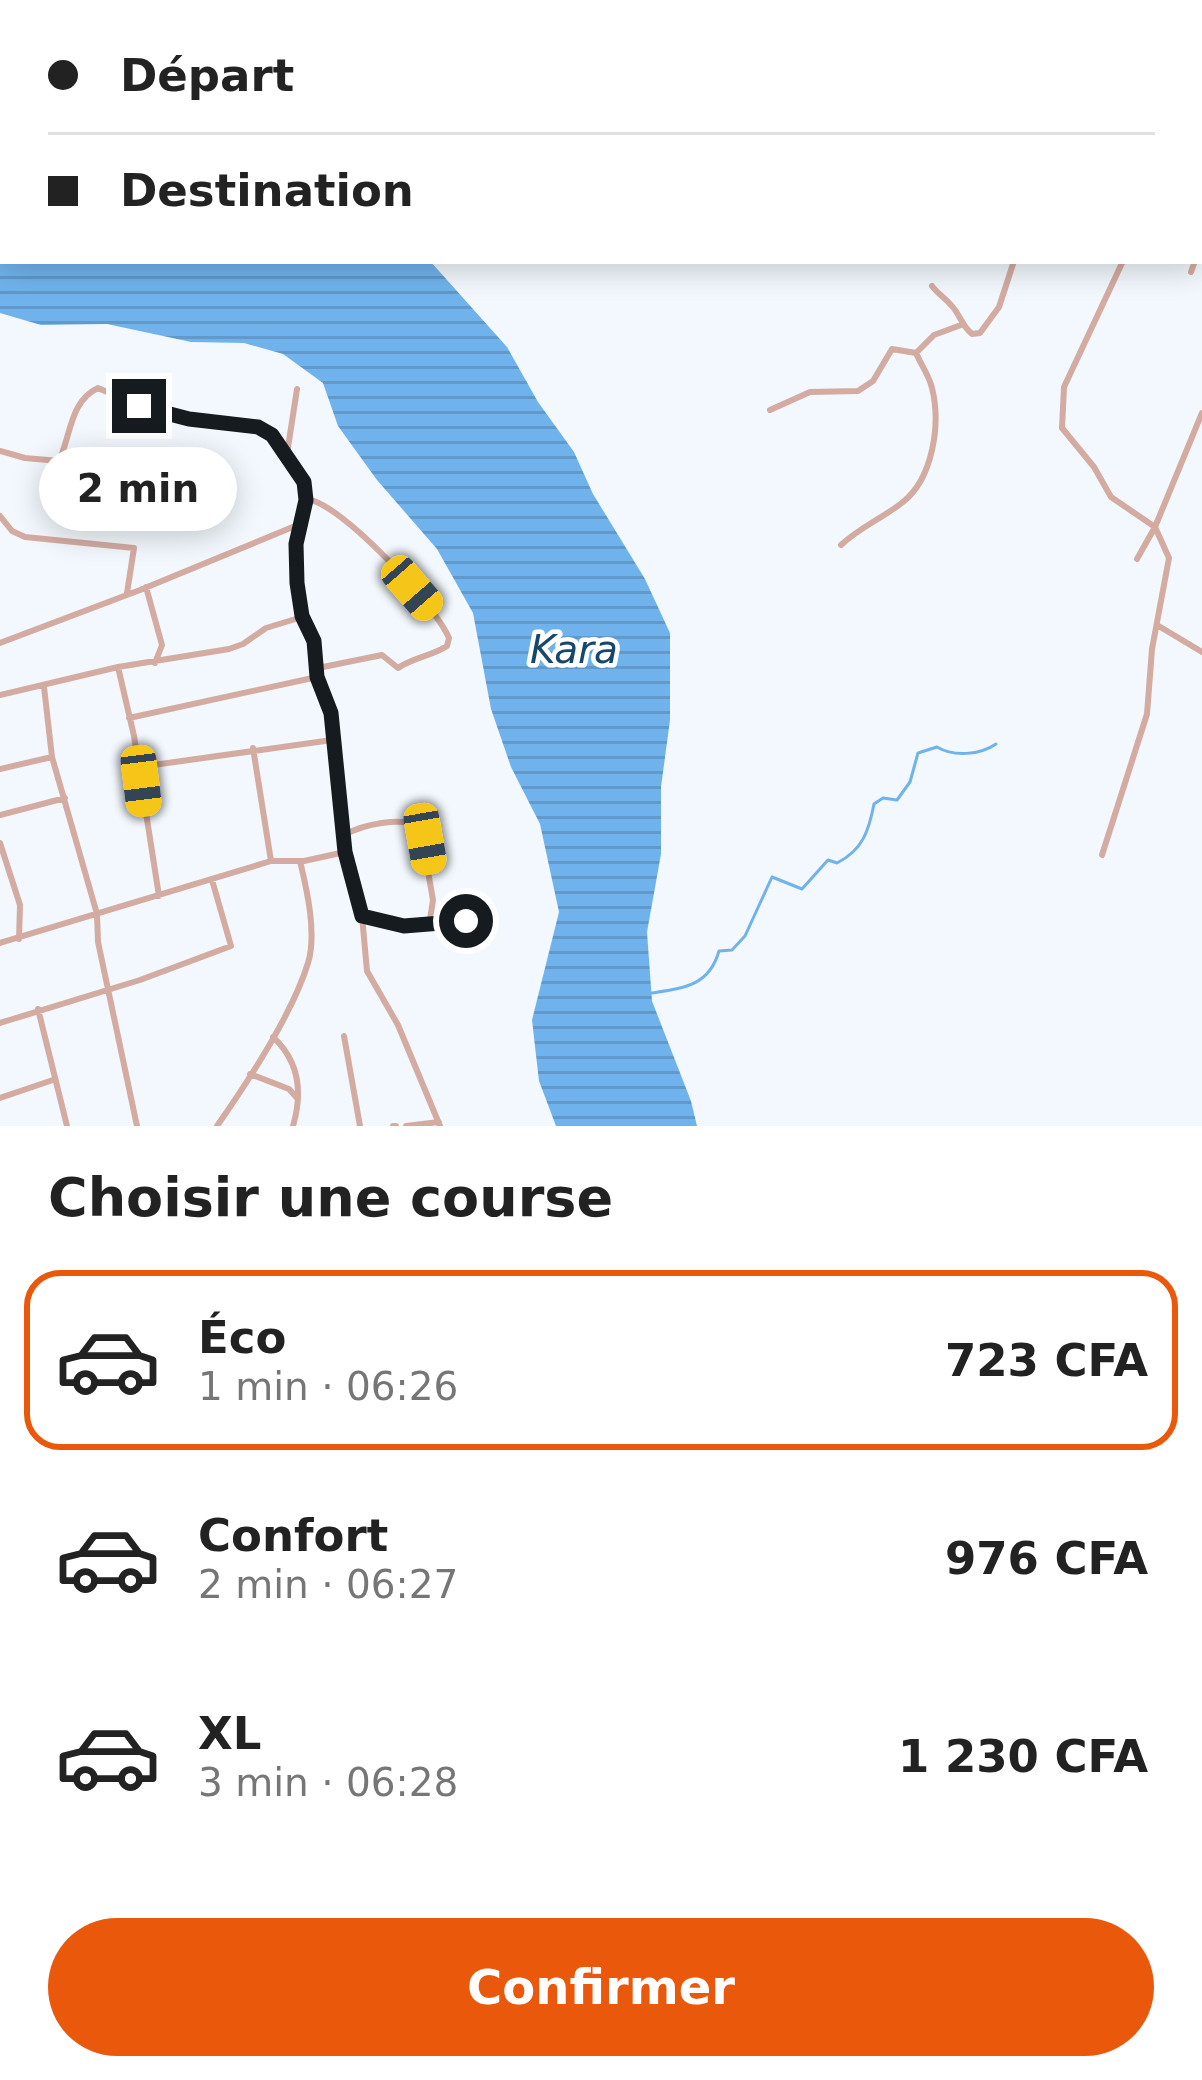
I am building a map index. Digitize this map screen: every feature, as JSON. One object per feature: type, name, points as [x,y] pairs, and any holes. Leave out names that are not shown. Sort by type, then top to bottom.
[{"type":"street","points":[[932,286],[972,334],[986,330],[1007,289],[1013,264]]},
{"type":"street","points":[[1102,855],[1147,714],[1169,558],[1155,526],[1111,497],[1063,428],[1064,387],[1122,264]]},
{"type":"street","points":[[1191,272],[1194,264]]},
{"type":"street","points":[[916,353],[934,335],[961,325]]},
{"type":"street","points":[[770,410],[810,392],[858,391],[873,381],[892,349],[916,353]]},
{"type":"street","points":[[841,545],[907,499],[928,466],[934,404],[929,378],[916,353]]},
{"type":"street","points":[[0,451],[59,460],[78,404],[98,388],[139,406],[189,419],[258,427],[272,435],[304,482],[306,500],[296,561],[302,616],[314,641],[317,672],[331,713],[345,852],[362,916],[367,971],[398,1025],[440,1124],[406,1126]]},
{"type":"street","points":[[287,454],[297,389]]},
{"type":"street","points":[[1137,560],[1202,413]]},
{"type":"street","points":[[129,718],[382,655],[398,668],[447,646],[449,638],[412,588],[345,519],[328,506],[306,500]]},
{"type":"street","points":[[0,516],[12,531],[26,538],[134,548],[127,594]]},
{"type":"street","points":[[0,644],[300,524]]},
{"type":"street","points":[[146,587],[162,645],[155,662]]},
{"type":"street","points":[[0,695],[229,649],[266,628],[302,616]]},
{"type":"street","points":[[1156,626],[1202,652]]},
{"type":"street","points":[[118,668],[159,896]]},
{"type":"street","points":[[44,687],[52,757],[97,914],[107,990],[137,1126]]},
{"type":"street","points":[[139,767],[332,740]]},
{"type":"street","points":[[253,748],[271,861]]},
{"type":"street","points":[[0,769],[52,757]]},
{"type":"street","points":[[0,815],[65,798]]},
{"type":"street","points":[[344,835],[358,828],[407,821],[420,826],[433,900],[430,926]]},
{"type":"street","points":[[0,843],[20,904],[19,939]]},
{"type":"street","points":[[0,943],[271,861],[345,852]]},
{"type":"street","points":[[218,1126],[272,1037],[309,962],[310,908],[300,861]]},
{"type":"street","points":[[0,1023],[231,946],[212,880]]},
{"type":"street","points":[[362,916],[391,925],[466,921],[489,925]]},
{"type":"street","points":[[38,1009],[67,1126]]},
{"type":"street","points":[[344,1036],[360,1126]]},
{"type":"street","points":[[272,1037],[296,1071],[293,1126]]},
{"type":"street","points":[[250,1074],[289,1089],[297,1098]]},
{"type":"street","points":[[0,1098],[54,1080]]},
{"type":"water","name":"Kara","points":[[0,264],[433,264],[507,347],[574,452],[670,633],[661,854],[647,932],[652,1001],[697,1126],[556,1126],[539,1081],[532,1020],[559,912],[540,824],[511,767],[491,709],[473,613],[437,549],[338,426],[323,383],[283,354],[244,343],[191,342],[107,324],[41,325],[0,313]]},
{"type":"waterway","points":[[652,993],[694,983],[709,972],[719,951],[732,950],[745,936],[772,877],[802,889],[828,860],[837,863],[853,852],[867,831],[874,804],[883,798],[897,800],[910,782],[918,753],[937,747],[967,753],[996,744]]},
{"type":"route","points":[[139,406],[189,419],[258,427],[272,435],[287,454],[306,489],[296,544],[297,583],[302,616],[314,641],[320,689],[331,713],[345,852],[362,916],[404,926],[466,921]]}]
